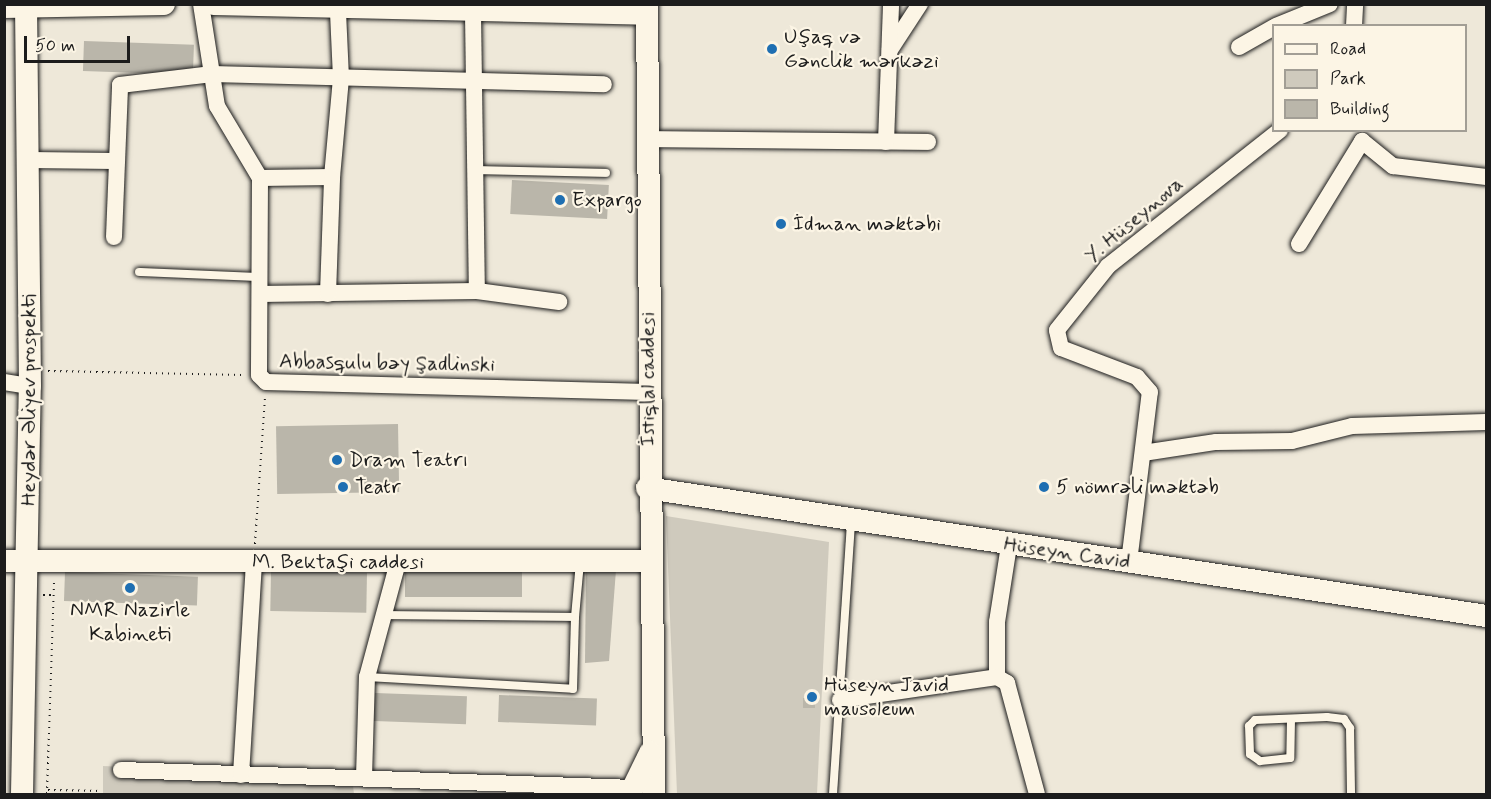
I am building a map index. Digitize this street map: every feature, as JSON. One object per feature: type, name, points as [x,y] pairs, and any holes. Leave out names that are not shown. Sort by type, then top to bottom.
[{"type":"main road","points":[[19,6],[164,4]]},
{"type":"main road","points":[[214,4],[338,11],[364,5],[473,13],[561,7],[647,9]]},
{"type":"main road","name":"Heydər Əliyev prospekti","points":[[19,6],[29,160],[30,378],[29,561],[22,795]]},
{"type":"main road","name":"İstiqlal caddesi","points":[[639,792],[650,753],[647,488],[647,9]]},
{"type":"main road","name":"Hüseyn Cavid","points":[[647,488],[851,523],[1486,616]]},
{"type":"main road","name":"M. Bektaşi caddesi","points":[[4,561],[648,561]]},
{"type":"street","points":[[201,4],[217,106],[260,178],[332,177]]},
{"type":"street","points":[[886,142],[891,4]]},
{"type":"street","points":[[889,51],[920,4]]},
{"type":"street","points":[[1280,24],[1330,4]]},
{"type":"street","points":[[1354,24],[1355,4]]},
{"type":"street","points":[[328,294],[332,177],[341,78],[338,11]]},
{"type":"street","points":[[473,13],[478,81],[477,291]]},
{"type":"street","points":[[1239,47],[1272,28]]},
{"type":"street","points":[[114,237],[120,85],[212,74],[604,84]]},
{"type":"street","name":"Y. Hüseynova","points":[[1129,562],[1150,392],[1145,383],[1061,348],[1057,330],[1108,266],[1277,132]]},
{"type":"street","points":[[1299,244],[1362,136],[1393,166],[1486,177]]},
{"type":"street","points":[[648,139],[928,142]]},
{"type":"street","points":[[29,160],[116,162]]},
{"type":"street","name":"Abbasqulu bəy Şadlinski","points":[[260,178],[259,277],[263,379],[648,392]]},
{"type":"street","points":[[260,294],[477,291],[559,302]]},
{"type":"street","points":[[4,382],[30,378]]},
{"type":"street","points":[[1143,453],[1216,442],[1292,441],[1352,426],[1486,422]]},
{"type":"street","points":[[997,677],[997,622],[1009,545]]},
{"type":"street","points":[[364,777],[367,677],[398,561]]},
{"type":"street","points":[[241,775],[254,562]]},
{"type":"street","points":[[840,700],[997,677],[1007,683],[1037,795]]},
{"type":"street","points":[[121,770],[364,777],[639,792]]},
{"type":"lane","points":[[478,170],[606,173]]},
{"type":"lane","points":[[139,272],[259,277]]},
{"type":"lane","points":[[833,795],[851,523]]},
{"type":"lane","points":[[367,677],[573,689],[575,616],[580,561]]},
{"type":"lane","points":[[385,615],[575,616]]},
{"type":"lane","points":[[1291,719],[1290,758],[1254,758],[1248,737],[1251,721],[1291,719],[1348,722],[1351,795]]},
{"type":"path","points":[[30,378],[263,379],[254,562]]},
{"type":"path","points":[[47,795],[55,561]]},
{"type":"path","points":[[48,790],[242,795]]},
{"type":"green space","points":[[666,516],[829,542],[817,794],[677,794]]},
{"type":"green space","points":[[103,766],[352,778],[354,794],[103,794]]},
{"type":"building","points":[[84,41],[194,45],[193,75],[83,71]]},
{"type":"building","name":"Expargo","points":[[512,180],[609,185],[607,219],[510,214]]},
{"type":"building","name":"Dram Teatrı","points":[[398,424],[399,492],[277,494],[276,426]]},
{"type":"building","points":[[586,568],[616,570],[609,661],[585,663]]},
{"type":"building","points":[[405,570],[522,570],[522,597],[405,597]]},
{"type":"building","points":[[271,571],[367,573],[366,613],[270,611]]},
{"type":"building","name":"NMR Nazirle Kabineti","points":[[65,572],[198,577],[197,606],[64,601]]},
{"type":"building","points":[[375,693],[467,696],[466,724],[374,721]]},
{"type":"building","points":[[499,695],[597,698],[596,725],[498,722]]},
{"type":"building","points":[[803,698],[815,698],[815,708],[803,708]]},
{"type":"place","name":"Uşaq və Gənclik mərkəzi","points":[[772,49]]},
{"type":"place","name":"Expargo","points":[[560,200]]},
{"type":"place","name":"İdman məktəbi","points":[[781,224]]},
{"type":"place","name":"Dram Teatrı","points":[[337,460]]},
{"type":"place","name":"Teatr","points":[[343,487]]},
{"type":"place","name":"5 nömrəli məktəb","points":[[1044,487]]},
{"type":"place","name":"NMR Nazirle Kabineti","points":[[130,588]]},
{"type":"place","name":"Hüseyn Javid mausoleum","points":[[812,697]]}]
